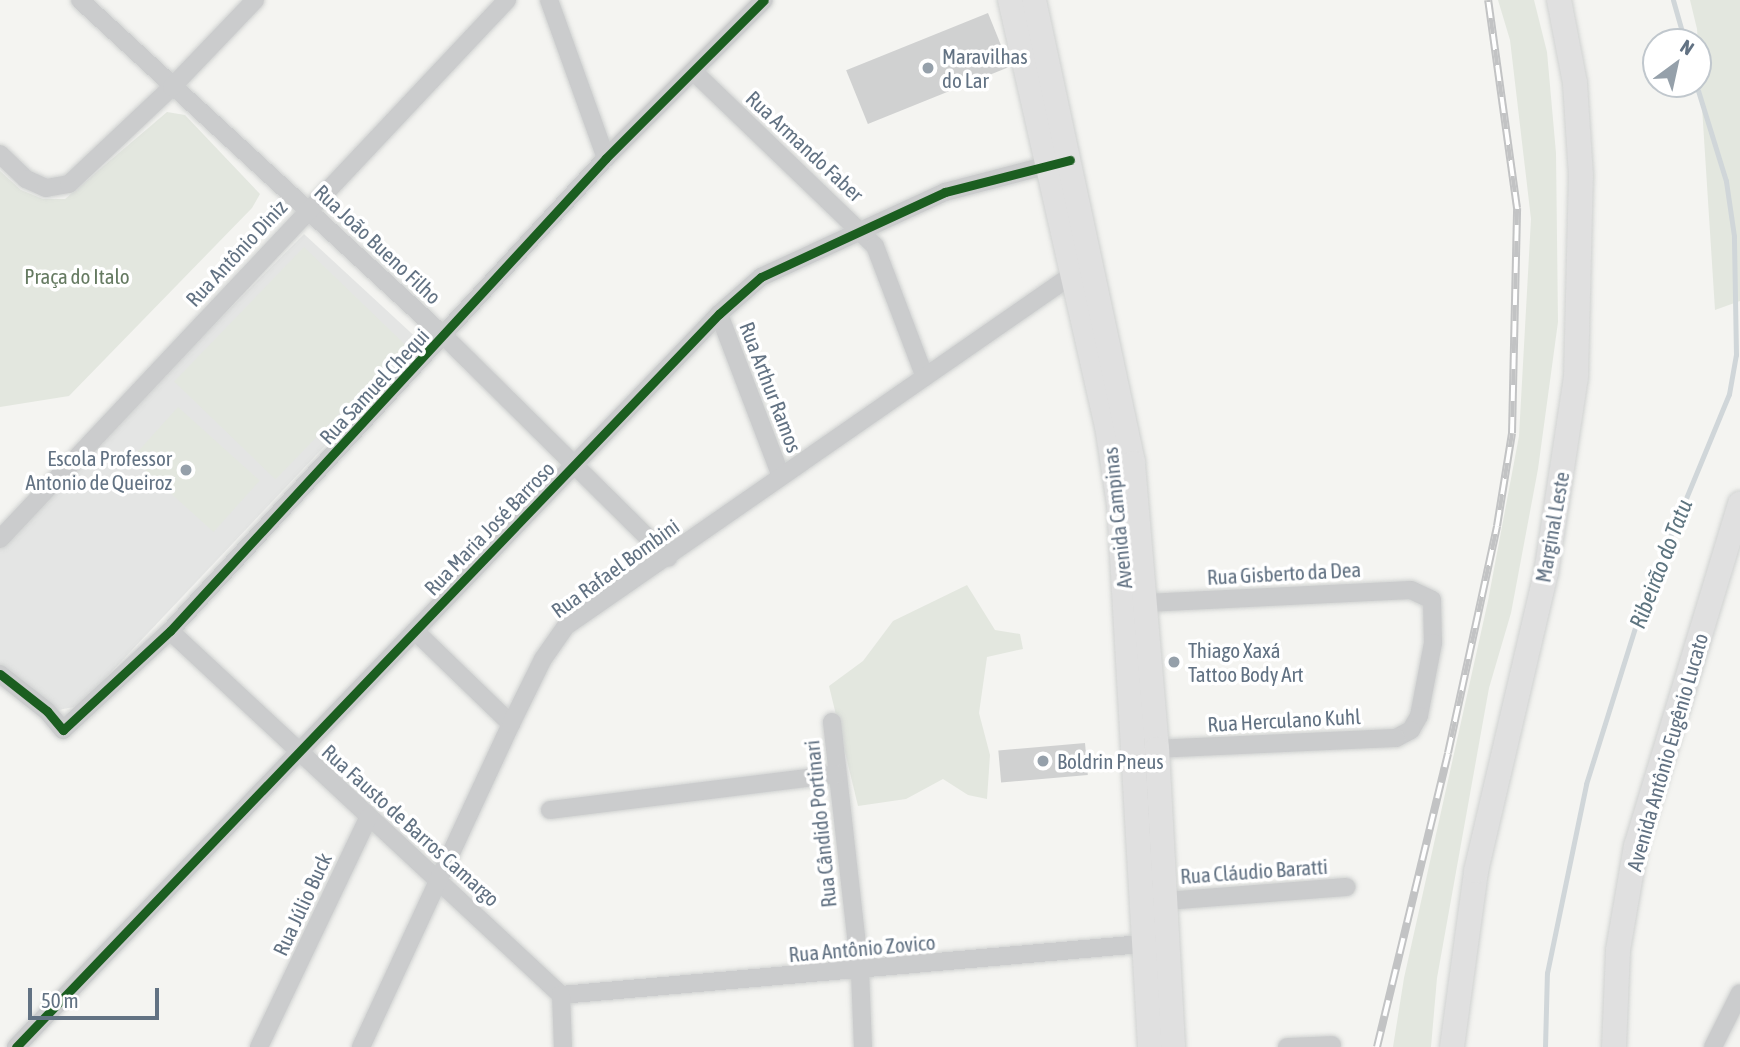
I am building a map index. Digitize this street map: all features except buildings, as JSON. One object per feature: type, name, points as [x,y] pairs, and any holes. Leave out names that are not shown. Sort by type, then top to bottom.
[{"type":"main road","name":"Avenida Campinas","points":[[1010,0],[1058,162],[1127,425],[1146,603],[1157,749],[1164,901],[1156,943],[1150,1047]]},
{"type":"main road","name":"Avenida Campinas","points":[[1034,0],[1072,275],[1107,426],[1119,504],[1156,943],[1173,1047]]},
{"type":"main road","name":"Marginal Leste","points":[[1452,1047],[1476,871],[1546,573],[1576,377],[1581,176],[1575,83],[1559,0]]},
{"type":"main road","name":"Avenida Antônio Eugênio Lucato","points":[[1614,1047],[1618,950],[1636,846],[1740,503]]},
{"type":"street","name":"Rua João Bueno Filho","points":[[80,0],[576,462],[668,558]]},
{"type":"street","points":[[0,154],[26,179],[46,188],[69,184],[172,87],[254,0]]},
{"type":"street","name":"Rua Antônio Diniz","points":[[0,539],[507,0]]},
{"type":"street","points":[[549,0],[606,158]]},
{"type":"street","name":"Rua Samuel Chequi","points":[[0,674],[47,711],[63,730],[170,631],[444,337],[606,158],[764,0]]},
{"type":"street","name":"Rua Armando Faber","points":[[694,72],[875,246],[924,375]]},
{"type":"street","name":"Rua Maria José Barroso","points":[[16,1047],[719,314],[761,277],[859,228],[945,192],[1058,162]]},
{"type":"street","name":"Rua Rafael Bombini","points":[[360,1047],[511,724],[543,659],[566,626],[668,558],[924,375],[1072,275]]},
{"type":"street","name":"Rua Arthur Ramos","points":[[719,314],[781,476]]},
{"type":"street","name":"Rua Gisberto da Dea","points":[[1146,603],[1425,592],[1432,600],[1433,643],[1419,716],[1411,730]]},
{"type":"street","name":"Rua Fausto de Barros Camargo","points":[[170,631],[561,995]]},
{"type":"street","points":[[415,631],[511,724]]},
{"type":"street","name":"Rua Cândido Portinari","points":[[832,722],[860,972],[863,1047]]},
{"type":"street","name":"Rua Herculano Kuhl","points":[[1157,749],[1396,738],[1411,730]]},
{"type":"street","points":[[550,810],[837,774]]},
{"type":"street","name":"Rua Júlio Buck","points":[[259,1047],[368,818]]},
{"type":"street","name":"Rua Cláudio Baratti","points":[[1164,901],[1346,887]]},
{"type":"street","name":"Rua Antônio Zovico","points":[[561,995],[860,972],[1156,943]]},
{"type":"street","points":[[1713,1047],[1740,993]]},
{"type":"street","points":[[561,995],[563,1047]]},
{"type":"street","points":[[1287,1047],[1332,1045]]},
{"type":"shaded area","name":"Escola Professor Antonio de Queiroz","points":[[304,234],[422,343],[79,706],[53,711],[0,672],[0,541]]},
{"type":"green space","points":[[1498,0],[1534,0],[1547,52],[1556,153],[1558,322],[1538,469],[1511,613],[1489,688],[1437,978],[1431,1047],[1393,1047],[1404,978],[1488,601],[1519,436],[1531,219],[1510,40]]},
{"type":"green space","points":[[1690,0],[1740,0],[1740,301],[1715,310],[1701,98],[1712,98],[1712,28],[1697,28]]},
{"type":"green space","name":"Praça do Italo","points":[[167,112],[185,115],[260,194],[252,208],[69,396],[0,407],[0,171],[21,190],[43,199],[65,199]]},
{"type":"green space","points":[[304,247],[405,345],[276,479],[174,382]]},
{"type":"green space","points":[[178,407],[260,481],[214,532],[132,458]]},
{"type":"green space","points":[[967,585],[995,630],[1020,634],[1023,649],[987,657],[979,713],[990,755],[987,799],[968,795],[943,779],[906,799],[858,806],[829,686],[863,661],[893,621]]},
{"type":"waterway","name":"Ribeirão do Tatu","points":[[1673,0],[1681,28]]},
{"type":"waterway","name":"Ribeirão do Tatu","points":[[1545,1047],[1547,973],[1586,784],[1642,605],[1729,394],[1736,355],[1734,236],[1726,181],[1700,98]]},
{"type":"railway","points":[[1377,1047],[1448,753],[1497,526],[1512,433],[1517,208],[1488,0]]},
{"type":"cycle path","points":[[0,674],[47,711],[63,730],[170,631],[606,158],[764,0]]},
{"type":"cycle path","points":[[16,1047],[719,314],[761,277],[945,192],[1070,160]]},
{"type":"place","name":"Maravilhas do Lar","points":[[928,68]]},
{"type":"place","name":"Escola Professor Antonio de Queiroz","points":[[186,470]]},
{"type":"place","name":"Thiago Xaxá Tattoo Body Art","points":[[1174,662]]},
{"type":"place","name":"Boldrin Pneus","points":[[1043,761]]}]
